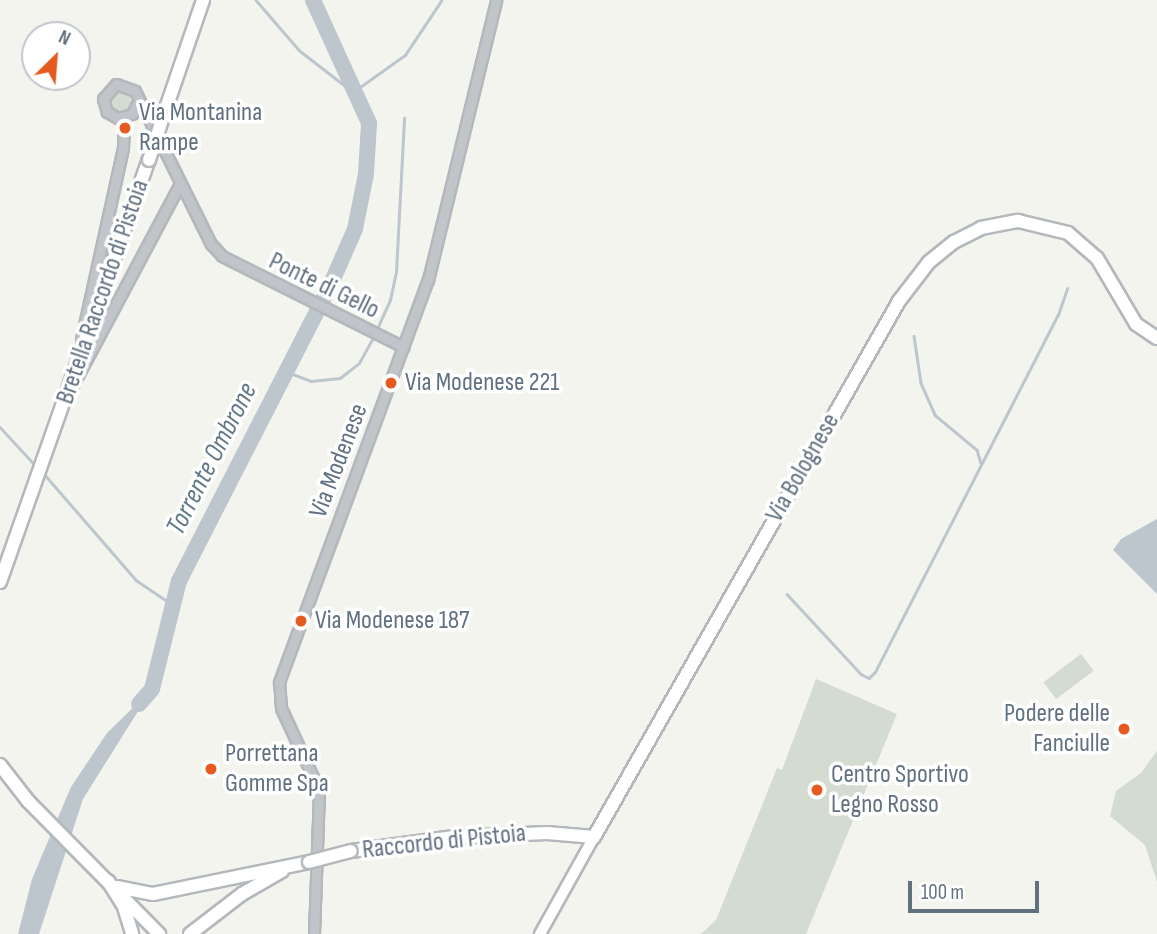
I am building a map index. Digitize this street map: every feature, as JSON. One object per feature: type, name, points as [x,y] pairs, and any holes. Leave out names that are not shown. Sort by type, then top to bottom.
[{"type":"main road","name":"Bretella Raccordo di Pistoia","points":[[0,582],[203,0]]},
{"type":"main road","name":"Via Bolognese","points":[[540,934],[899,301],[943,250],[999,223],[1033,222],[1068,233],[1097,258],[1136,324],[1157,338]]},
{"type":"main road","points":[[0,765],[28,801],[159,934]]},
{"type":"main road","name":"Raccordo di Pistoia","points":[[190,934],[248,890],[309,862],[351,851],[454,837],[582,833],[594,837]]},
{"type":"main road","points":[[108,881],[139,894],[309,862]]},
{"type":"main road","points":[[108,881],[124,907],[132,934]]},
{"type":"street","name":"Via Modenese","points":[[314,934],[319,790],[281,708],[279,682],[404,347],[450,202],[496,0]]},
{"type":"street","points":[[80,358],[128,116],[138,102],[127,85],[107,90],[106,110],[128,116],[147,121]]},
{"type":"street","name":"Ponte di Gello","points":[[138,102],[211,244],[249,273],[404,347]]},
{"type":"street","points":[[68,392],[180,184]]},
{"type":"shaded area","points":[[121,91],[128,94],[131,101],[128,108],[121,111],[114,108],[111,101],[114,94]]},
{"type":"shaded area","points":[[1157,519],[1157,594],[1113,550],[1121,539]]},
{"type":"shaded area","points":[[1081,654],[1094,671],[1056,699],[1043,682]]},
{"type":"shaded area","name":"Centro Sportivo Legno Rosso","points":[[816,679],[897,714],[806,934],[701,934],[716,920],[777,768],[782,770]]},
{"type":"shaded area","points":[[152,689],[83,799],[39,934],[18,934],[32,879],[71,787],[107,733]]},
{"type":"shaded area","points":[[1157,751],[1157,882],[1145,845],[1110,816],[1116,791],[1141,773]]},
{"type":"waterway","name":"Torrente Ombrone","points":[[256,0],[299,50],[353,92],[405,55],[441,1]]},
{"type":"waterway","name":"Torrente Ombrone","points":[[139,704],[152,689],[179,581],[330,286],[355,229],[366,174],[369,123],[313,0]]},
{"type":"waterway","points":[[285,371],[311,381],[340,378],[359,363],[372,340],[390,300],[396,272],[404,118]]},
{"type":"waterway","points":[[787,594],[861,674],[869,678],[875,672],[1058,315],[1067,289]]},
{"type":"waterway","points":[[914,336],[921,383],[935,415],[977,450],[981,463]]},
{"type":"waterway","points":[[0,427],[34,464]]},
{"type":"waterway","points":[[46,476],[136,580],[173,605]]},
{"type":"place","name":"Via Montanina Rampe","points":[[125,128]]},
{"type":"place","name":"Via Modenese 221","points":[[391,383]]},
{"type":"place","name":"Via Modenese 187","points":[[301,621]]},
{"type":"place","name":"Podere delle Fanciulle","points":[[1124,729]]},
{"type":"place","name":"Porrettana Gomme Spa","points":[[211,769]]},
{"type":"place","name":"Centro Sportivo Legno Rosso","points":[[817,790]]}]
